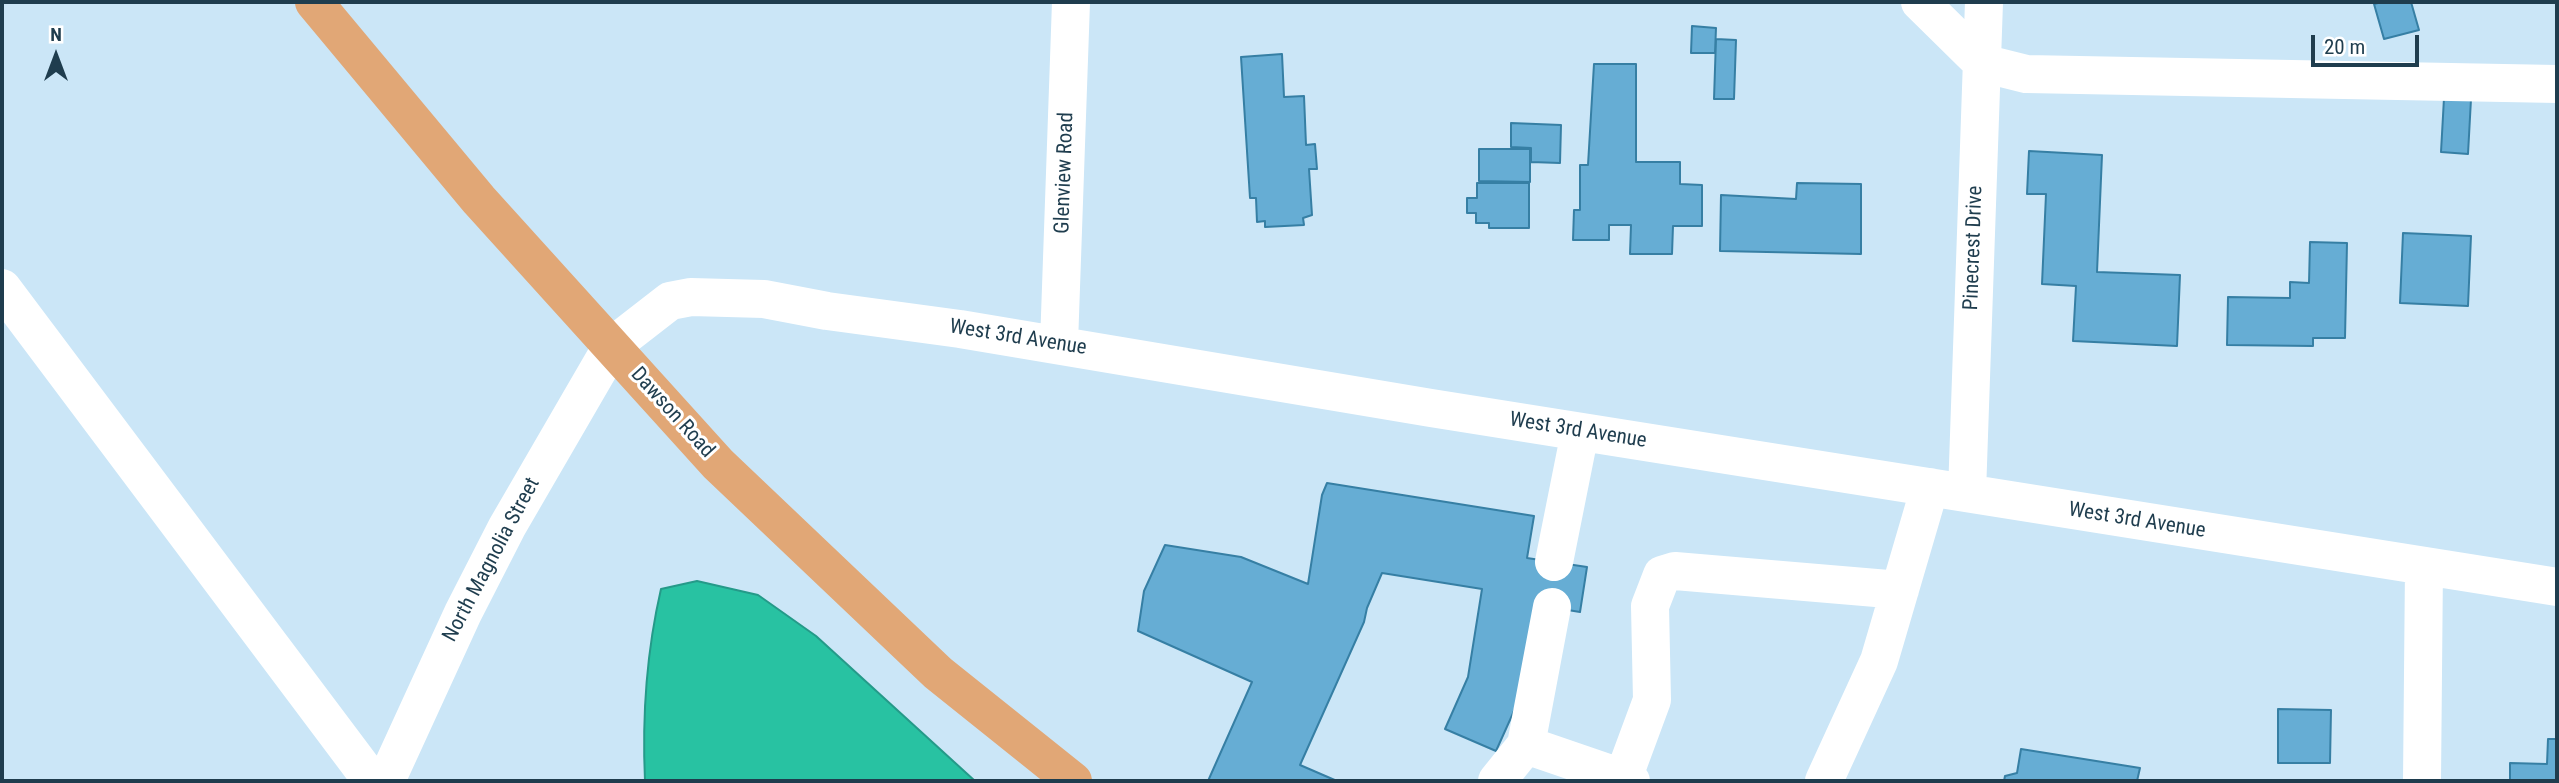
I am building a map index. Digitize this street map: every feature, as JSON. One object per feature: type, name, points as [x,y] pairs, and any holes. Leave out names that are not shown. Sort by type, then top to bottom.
[{"type":"main road","name":"Dawson Road","points":[[314,2],[479,200],[718,464],[938,673],[1073,781]]},
{"type":"street","name":"Glenview Road","points":[[1059,344],[1071,2]]},
{"type":"street","points":[[1920,2],[1982,63],[2026,74],[2557,84]]},
{"type":"street","name":"Pinecrest Drive","points":[[1824,781],[1879,660],[1900,590],[1949,490],[1982,63],[1984,2]]},
{"type":"street","points":[[2,288],[372,781]]},
{"type":"street","name":"West 3rd Avenue","points":[[612,346],[670,301],[691,297],[764,299],[1059,344],[1580,432],[2557,587]]},
{"type":"street","name":"North Magnolia Street","points":[[386,781],[463,613],[507,527],[612,346]]},
{"type":"street","points":[[1554,562],[1580,432]]},
{"type":"street","points":[[2422,781],[2424,566]]},
{"type":"street","points":[[1526,745],[1626,780],[1652,701],[1650,606],[1662,575],[1675,571],[1900,590]]},
{"type":"street","points":[[1497,781],[1526,745],[1552,607]]},
{"type":"shaded area","points":[[697,581],[758,595],[816,636],[975,781],[645,781],[646,685],[661,589]]},
{"type":"building","points":[[2411,2],[2419,30],[2384,39],[2374,4]]},
{"type":"building","points":[[1692,26],[1716,28],[1715,53],[1691,53]]},
{"type":"building","points":[[1716,39],[1736,40],[1734,99],[1714,99]]},
{"type":"building","points":[[1282,54],[1284,97],[1304,96],[1306,145],[1315,144],[1317,169],[1309,169],[1312,215],[1303,218],[1304,225],[1265,227],[1265,221],[1257,222],[1256,198],[1250,198],[1241,57]]},
{"type":"building","points":[[1594,64],[1636,64],[1636,162],[1680,162],[1680,184],[1702,185],[1702,226],[1673,226],[1672,254],[1630,254],[1631,225],[1609,225],[1609,240],[1573,240],[1574,210],[1580,210],[1580,165],[1588,165]]},
{"type":"building","points":[[2444,98],[2471,99],[2468,154],[2441,152]]},
{"type":"building","points":[[1511,123],[1561,125],[1560,163],[1531,162],[1531,148],[1511,147]]},
{"type":"building","points":[[1479,149],[1530,149],[1530,182],[1479,181]]},
{"type":"building","points":[[2029,151],[2102,155],[2097,272],[2180,275],[2177,346],[2073,341],[2076,286],[2042,284],[2046,194],[2027,194]]},
{"type":"building","points":[[1477,183],[1529,183],[1529,228],[1489,228],[1489,223],[1476,223],[1476,213],[1467,213],[1467,198],[1477,198]]},
{"type":"building","points":[[1797,183],[1861,184],[1861,254],[1720,251],[1721,195],[1796,199]]},
{"type":"building","points":[[2403,233],[2471,236],[2468,306],[2400,303]]},
{"type":"building","points":[[2310,242],[2347,243],[2345,338],[2313,338],[2313,346],[2227,345],[2228,297],[2290,298],[2290,282],[2309,283]]},
{"type":"building","points":[[1327,483],[1534,516],[1527,558],[1587,567],[1580,612],[1537,605],[1523,691],[1496,751],[1445,729],[1468,677],[1482,589],[1382,573],[1364,622],[1300,765],[1337,781],[1208,781],[1252,682],[1138,631],[1144,591],[1165,545],[1241,557],[1308,584],[1322,495]]},
{"type":"building","points":[[2278,709],[2331,710],[2330,763],[2278,763]]},
{"type":"building","points":[[2548,739],[2557,739],[2557,781],[2510,781],[2510,763],[2547,764]]},
{"type":"building","points":[[2021,749],[2140,768],[2137,781],[2004,781],[2005,776],[2017,773]]}]
